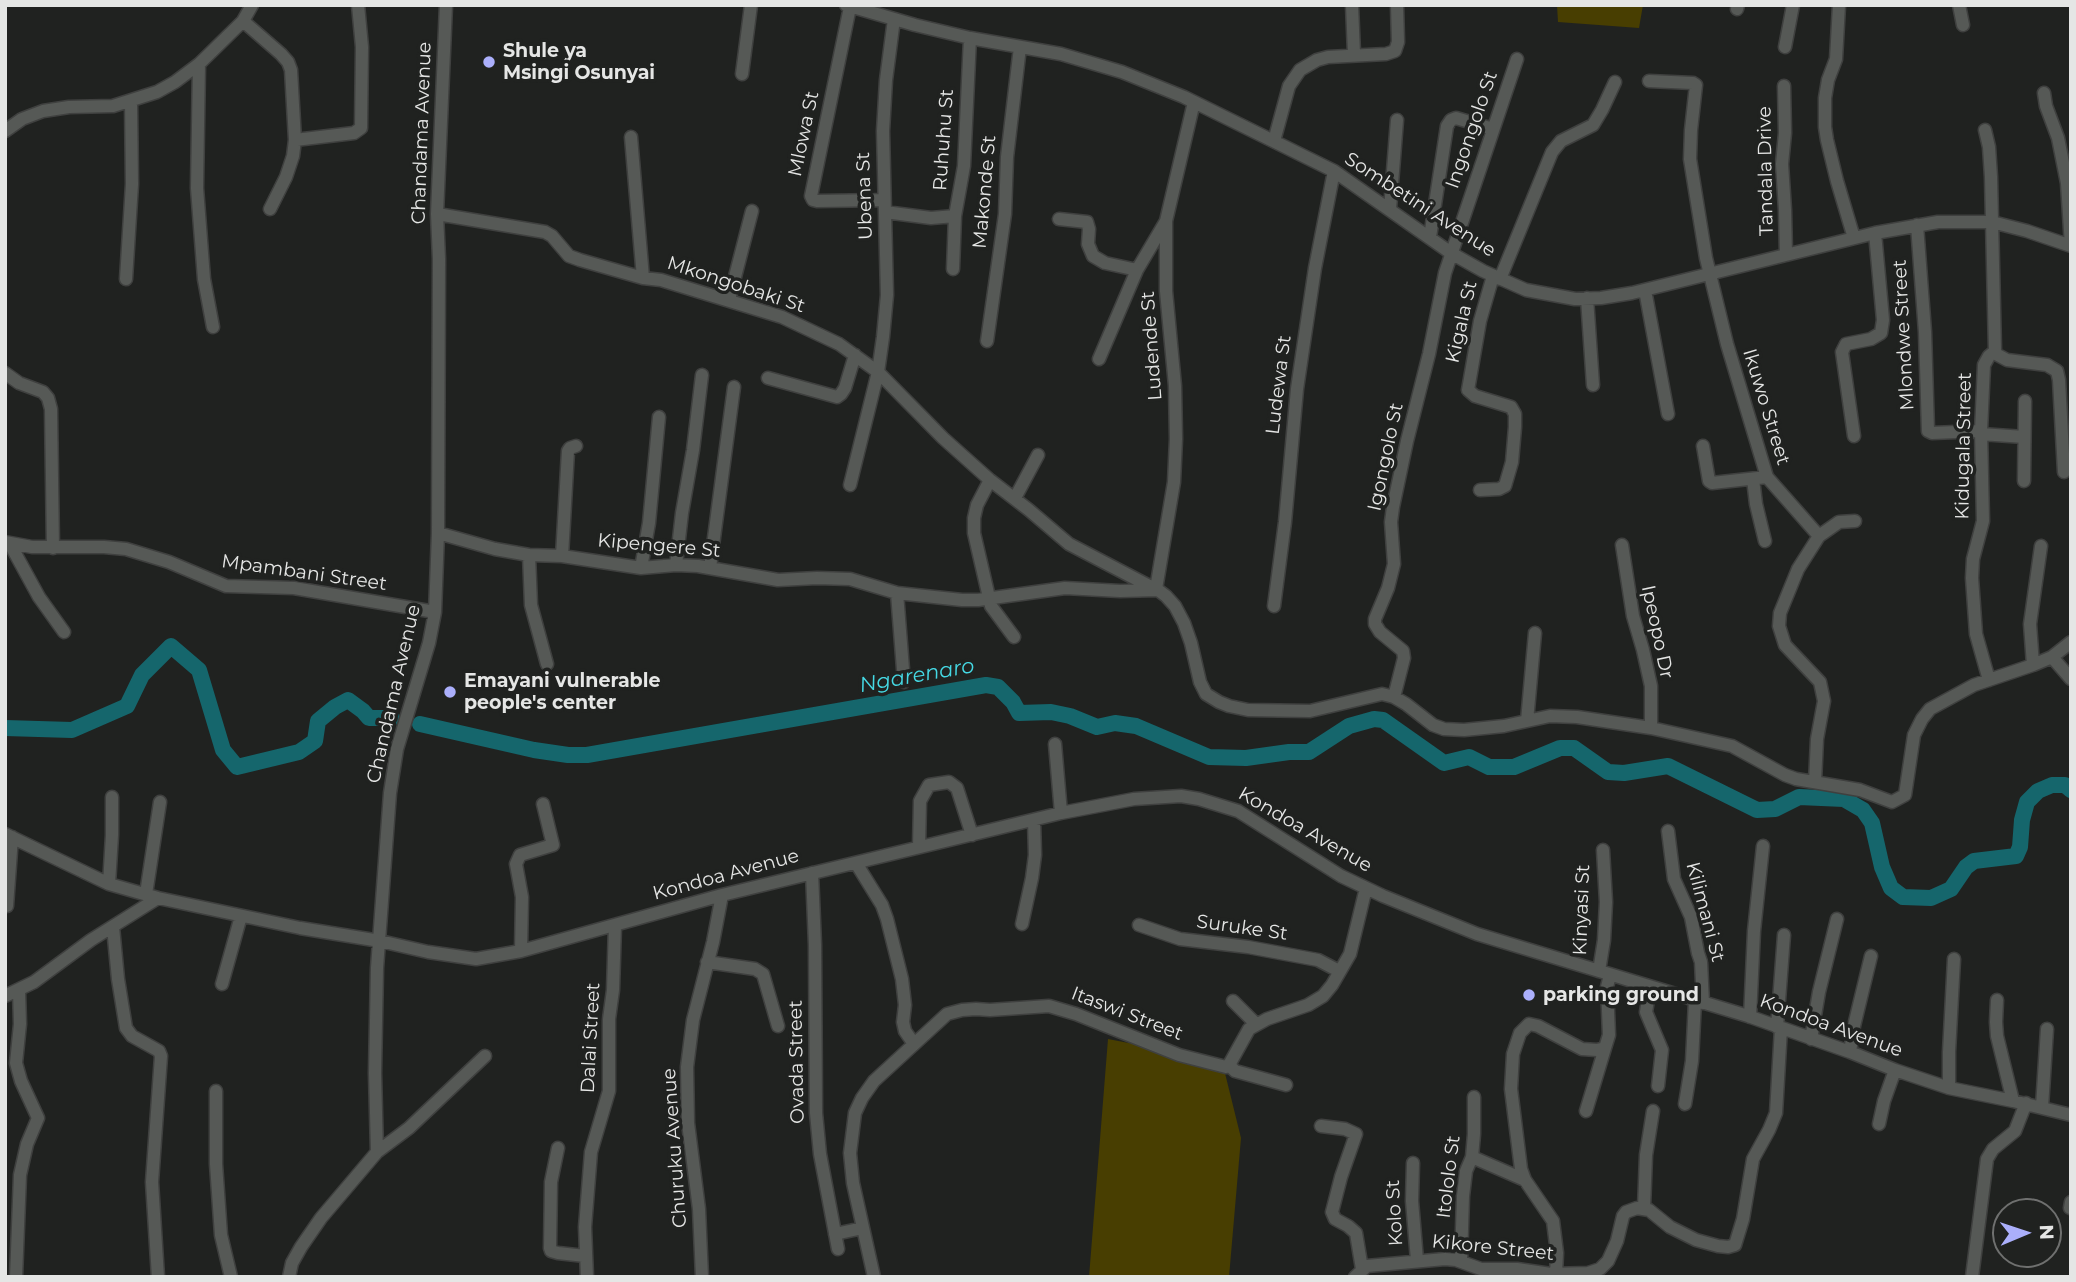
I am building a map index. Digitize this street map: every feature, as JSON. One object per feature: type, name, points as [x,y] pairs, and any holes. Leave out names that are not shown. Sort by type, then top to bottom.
[{"type":"street","points":[[5,130],[22,119],[43,111],[69,107],[113,106],[157,92],[199,64],[243,21],[252,5]]},
{"type":"street","points":[[295,140],[354,133],[361,128],[362,47],[358,5]]},
{"type":"street","name":"Chandama Avenue","points":[[377,1152],[377,968],[390,793],[397,750],[429,643],[435,612],[438,533],[437,214],[446,5]]},
{"type":"street","points":[[742,74],[751,5]]},
{"type":"street","points":[[1352,5],[1354,54]]},
{"type":"street","points":[[1274,141],[1289,86],[1300,70],[1328,57],[1386,54],[1395,51],[1398,42],[1397,5]]},
{"type":"street","points":[[1785,47],[1794,5]]},
{"type":"street","points":[[1839,5],[1836,59],[1826,89],[1825,119],[1827,140],[1854,238]]},
{"type":"street","points":[[1959,5],[1963,26]]},
{"type":"street","name":"Sombetini Avenue","points":[[848,6],[970,38],[1061,54],[1122,72],[1194,102],[1334,171],[1451,253],[1496,278],[1526,290],[1552,295],[1601,298],[1917,225],[1992,222],[2071,246]]},
{"type":"street","name":"Mlowa St","points":[[848,6],[811,195],[813,200],[817,201],[885,206]]},
{"type":"street","name":"Ubena St","points":[[850,485],[878,372],[887,295],[883,131],[894,19]]},
{"type":"street","points":[[243,21],[288,62],[292,78],[295,140],[293,156],[271,209]]},
{"type":"street","name":"Ruhuhu St","points":[[885,206],[931,218],[955,216],[964,166],[970,38]]},
{"type":"street","name":"Makonde St","points":[[987,341],[1005,214],[1007,157],[1020,47]]},
{"type":"street","name":"Ingongolo St","points":[[1451,253],[1517,59]]},
{"type":"street","points":[[199,64],[197,198],[204,279],[213,327]]},
{"type":"street","name":"Ikuwo Street","points":[[1648,81],[1696,85],[1690,159],[1709,272],[1727,344],[1767,477],[1819,536]]},
{"type":"street","points":[[1496,278],[1552,152],[1561,141],[1593,125],[1615,82]]},
{"type":"street","name":"Tandala Drive","points":[[1784,86],[1785,133],[1782,164],[1786,255]]},
{"type":"street","points":[[2043,93],[2058,138],[2067,183],[2071,246]]},
{"type":"street","points":[[127,279],[132,184],[131,102]]},
{"type":"street","name":"Ludende St","points":[[1157,590],[1174,482],[1176,439],[1175,386],[1166,291],[1166,221],[1194,102]]},
{"type":"street","points":[[1430,237],[1447,126],[1456,118],[1493,129]]},
{"type":"street","points":[[1390,209],[1397,120]]},
{"type":"street","name":"Kidugala Street","points":[[1985,130],[1989,146],[1994,353],[1989,356],[1984,366],[1981,432],[1983,521],[1973,559],[1972,589],[1976,634],[1989,680]]},
{"type":"street","points":[[631,137],[643,278]]},
{"type":"street","name":"Ludewa St","points":[[1274,606],[1297,389],[1315,268],[1334,171]]},
{"type":"street","points":[[729,300],[752,211]]},
{"type":"street","name":"Mkongobaki St","points":[[437,214],[545,232],[552,236],[569,256],[643,278],[661,280],[782,317],[839,344],[878,372],[929,425],[990,480],[1069,544],[1157,590]]},
{"type":"street","points":[[953,269],[955,216]]},
{"type":"street","points":[[1059,219],[1087,222],[1088,244],[1093,256],[1105,263],[1138,270]]},
{"type":"street","points":[[1099,359],[1138,270],[1166,221]]},
{"type":"street","name":"Mlondwe Street","points":[[1917,225],[1925,332],[1928,431],[1981,432]]},
{"type":"street","points":[[1854,436],[1842,352],[1846,344],[1871,339],[1881,333],[1883,320],[1875,233]]},
{"type":"street","name":"Igongolo St","points":[[1394,697],[1404,658],[1403,651],[1380,632],[1375,619],[1392,575],[1395,553],[1391,522],[1393,507],[1451,253]]},
{"type":"street","name":"Kigala St","points":[[1480,490],[1505,486],[1516,427],[1515,414],[1511,407],[1475,396],[1468,390],[1480,321],[1496,278]]},
{"type":"street","points":[[1644,290],[1668,414]]},
{"type":"street","points":[[1587,298],[1593,385]]},
{"type":"street","points":[[1994,353],[2016,363],[2047,365],[2057,371],[2064,472]]},
{"type":"street","points":[[768,378],[837,397],[845,388],[855,355]]},
{"type":"street","points":[[5,373],[19,383],[43,392],[48,398],[51,409],[53,548]]},
{"type":"street","points":[[676,565],[702,375]]},
{"type":"street","points":[[710,568],[734,387]]},
{"type":"street","points":[[2024,481],[2025,401]]},
{"type":"street","points":[[641,568],[649,523],[659,417]]},
{"type":"street","points":[[1981,432],[2024,437]]},
{"type":"street","points":[[562,556],[567,455],[568,449],[576,446]]},
{"type":"street","points":[[1703,446],[1709,481],[1715,484],[1767,477]]},
{"type":"street","points":[[1015,498],[1038,454]]},
{"type":"street","points":[[1753,479],[1765,541]]},
{"type":"street","points":[[990,480],[982,492],[974,518],[974,533],[993,611],[1014,637]]},
{"type":"street","points":[[1815,782],[1817,739],[1824,701],[1819,682],[1785,645],[1779,626],[1780,613],[1789,586],[1819,536],[1839,522],[1855,521]]},
{"type":"street","name":"Kipengere St","points":[[438,533],[495,550],[529,555],[562,556],[641,568],[676,565],[710,568],[754,578],[778,580],[836,578],[868,583],[897,593],[962,600],[1065,588],[1157,590]]},
{"type":"street","points":[[7,543],[39,597],[64,632]]},
{"type":"street","name":"Mpambani Street","points":[[7,543],[53,548],[126,549],[169,562],[226,586],[294,587],[435,612]]},
{"type":"street","name":"Ipeopo Dr","points":[[1622,545],[1633,616],[1651,686],[1651,728]]},
{"type":"street","points":[[2033,665],[2030,624],[2041,546]]},
{"type":"street","points":[[529,555],[531,605],[547,664]]},
{"type":"street","points":[[1157,590],[1175,606],[1191,643],[1200,682],[1206,694],[1219,702],[1248,710],[1310,711],[1382,694],[1394,697],[1433,725],[1444,729],[1483,729],[1550,716],[1651,728],[1732,746],[1785,775],[1860,790],[1892,802],[1905,795],[1914,735],[1930,709],[1974,685],[2052,657],[2071,642]]},
{"type":"street","points":[[897,593],[904,682]]},
{"type":"street","points":[[1527,721],[1535,633]]},
{"type":"street","points":[[2052,657],[2071,679]]},
{"type":"street","points":[[1055,744],[1061,813]]},
{"type":"street","points":[[919,847],[920,801],[929,785],[949,782],[957,788],[972,835]]},
{"type":"street","name":"Kondoa Avenue","points":[[8,835],[109,884],[152,896],[428,952],[476,958],[521,951],[722,895],[1061,813],[1134,799],[1181,796],[1238,811],[1341,876],[1477,934],[1750,1017],[1949,1088],[2071,1115]]},
{"type":"street","points":[[109,884],[113,835],[112,797]]},
{"type":"street","points":[[5,996],[19,991],[113,927],[152,896],[160,802]]},
{"type":"street","points":[[521,951],[522,897],[516,864],[520,855],[553,845],[543,804]]},
{"type":"street","points":[[1022,924],[1035,855],[1034,820]]},
{"type":"street","name":"Kilimani St","points":[[1668,831],[1674,879],[1691,917],[1701,962],[1699,1002],[1685,1104]]},
{"type":"street","points":[[7,906],[8,835]]},
{"type":"street","points":[[1750,1017],[1754,931],[1763,846]]},
{"type":"street","name":"Kinyasi St","points":[[1586,1111],[1609,1035],[1603,850]]},
{"type":"street","points":[[856,863],[882,905],[887,919],[902,979],[905,1005],[903,1022],[905,1031],[914,1044]]},
{"type":"street","name":"Ovada Street","points":[[812,873],[816,1113],[820,1154],[838,1249]]},
{"type":"street","points":[[1229,1065],[1249,1029],[1308,1005],[1323,996],[1354,944],[1366,888]]},
{"type":"street","name":"Churuku Avenue","points":[[702,1277],[696,1181],[688,1123],[687,1067],[693,1020],[722,895]]},
{"type":"street","points":[[222,984],[241,916]]},
{"type":"street","points":[[1811,1039],[1819,992],[1838,919]]},
{"type":"street","name":"Dalai Street","points":[[587,1277],[585,1227],[591,1152],[609,1091],[609,1019],[613,990],[615,925]]},
{"type":"street","name":"Suruke St","points":[[1139,925],[1180,939],[1248,947],[1318,960],[1339,971]]},
{"type":"street","points":[[113,927],[118,979],[127,1028],[132,1036],[159,1051],[161,1056],[152,1182],[158,1277]]},
{"type":"street","points":[[1653,1111],[1646,1155],[1644,1208],[1679,1233],[1696,1240],[1718,1246],[1735,1245],[1743,1219],[1753,1159],[1776,1113],[1784,935]]},
{"type":"street","points":[[1850,1052],[1871,957]]},
{"type":"street","points":[[1949,1088],[1954,959]]},
{"type":"street","points":[[707,962],[755,969],[763,974],[778,1026]]},
{"type":"street","points":[[1650,988],[1646,1012],[1662,1050],[1658,1086]]},
{"type":"street","points":[[16,1277],[20,1175],[27,1144],[38,1118],[20,1081],[16,1063],[20,1024],[19,991]]},
{"type":"street","points":[[1972,1277],[1987,1159],[1993,1149],[2015,1131],[2019,1102],[1997,1036],[1997,1000]]},
{"type":"street","points":[[1233,1001],[1256,1024]]},
{"type":"street","name":"Itaswi Street","points":[[874,1277],[853,1183],[850,1153],[855,1114],[862,1098],[874,1082],[947,1014],[962,1010],[1009,1010],[1049,1006],[1180,1055],[1226,1067],[1229,1065],[1235,1071],[1286,1085]]},
{"type":"street","points":[[1556,1274],[1557,1254],[1553,1221],[1525,1180],[1518,1154],[1511,1089],[1513,1054],[1520,1033],[1529,1024],[1582,1049],[1605,1048]]},
{"type":"street","points":[[2042,1107],[2047,1029]]},
{"type":"street","points":[[289,1277],[297,1255],[315,1225],[377,1152],[409,1128],[485,1056]]},
{"type":"street","points":[[1879,1124],[1895,1070]]},
{"type":"street","points":[[216,1091],[221,1235],[231,1277]]},
{"type":"street","name":"Itololo St","points":[[1461,1261],[1464,1188],[1466,1171],[1472,1157],[1474,1134],[1474,1097]]},
{"type":"street","points":[[1321,1126],[1345,1129],[1355,1132],[1356,1135],[1332,1212],[1335,1219],[1356,1233],[1359,1273]]},
{"type":"street","points":[[558,1148],[551,1182],[550,1248],[558,1253],[585,1256]]},
{"type":"street","points":[[1472,1157],[1525,1180]]},
{"type":"street","name":"Kolo St","points":[[1413,1163],[1411,1194],[1417,1260]]},
{"type":"street","points":[[2070,1208],[2071,1202]]},
{"type":"street","name":"Kikore Street","points":[[1359,1273],[1367,1266],[1446,1259],[1482,1269],[1584,1274],[1600,1269],[1611,1255],[1626,1212],[1633,1208],[1644,1208]]},
{"type":"street","points":[[835,1234],[863,1228]]},
{"type":"shaded area","points":[[1557,5],[1643,5],[1639,28],[1558,22]]},
{"type":"shaded area","points":[[1108,1039],[1222,1061],[1241,1138],[1229,1277],[1089,1277]]},
{"type":"waterway","name":"Ngarenaro","points":[[5,728],[72,730],[127,706],[142,675],[171,646],[199,670],[223,750],[237,767],[299,752],[315,741],[318,721],[348,700],[369,718],[392,718]]},
{"type":"waterway","name":"Ngarenaro","points":[[420,724],[534,750],[587,755],[986,685],[998,687],[1013,702],[1019,713],[1051,712],[1097,727],[1115,723],[1136,726],[1209,757],[1246,758],[1309,752],[1349,726],[1374,719],[1383,720],[1444,763],[1469,757],[1489,767],[1514,767],[1560,748],[1574,748],[1608,772],[1624,773],[1668,766],[1757,810],[1775,809],[1799,797],[1844,799],[1863,810],[1872,823],[1882,867],[1891,888],[1903,897],[1931,898],[1951,889],[1966,867],[1974,861],[2016,856],[2020,847],[2022,820],[2027,802],[2038,791],[2052,785],[2065,785],[2071,790]]},
{"type":"place","name":"Shule ya Msingi Osunyai","points":[[489,62]]},
{"type":"place","name":"Emayani vulnerable people's center","points":[[450,692]]},
{"type":"place","name":"parking ground","points":[[1529,995]]}]
